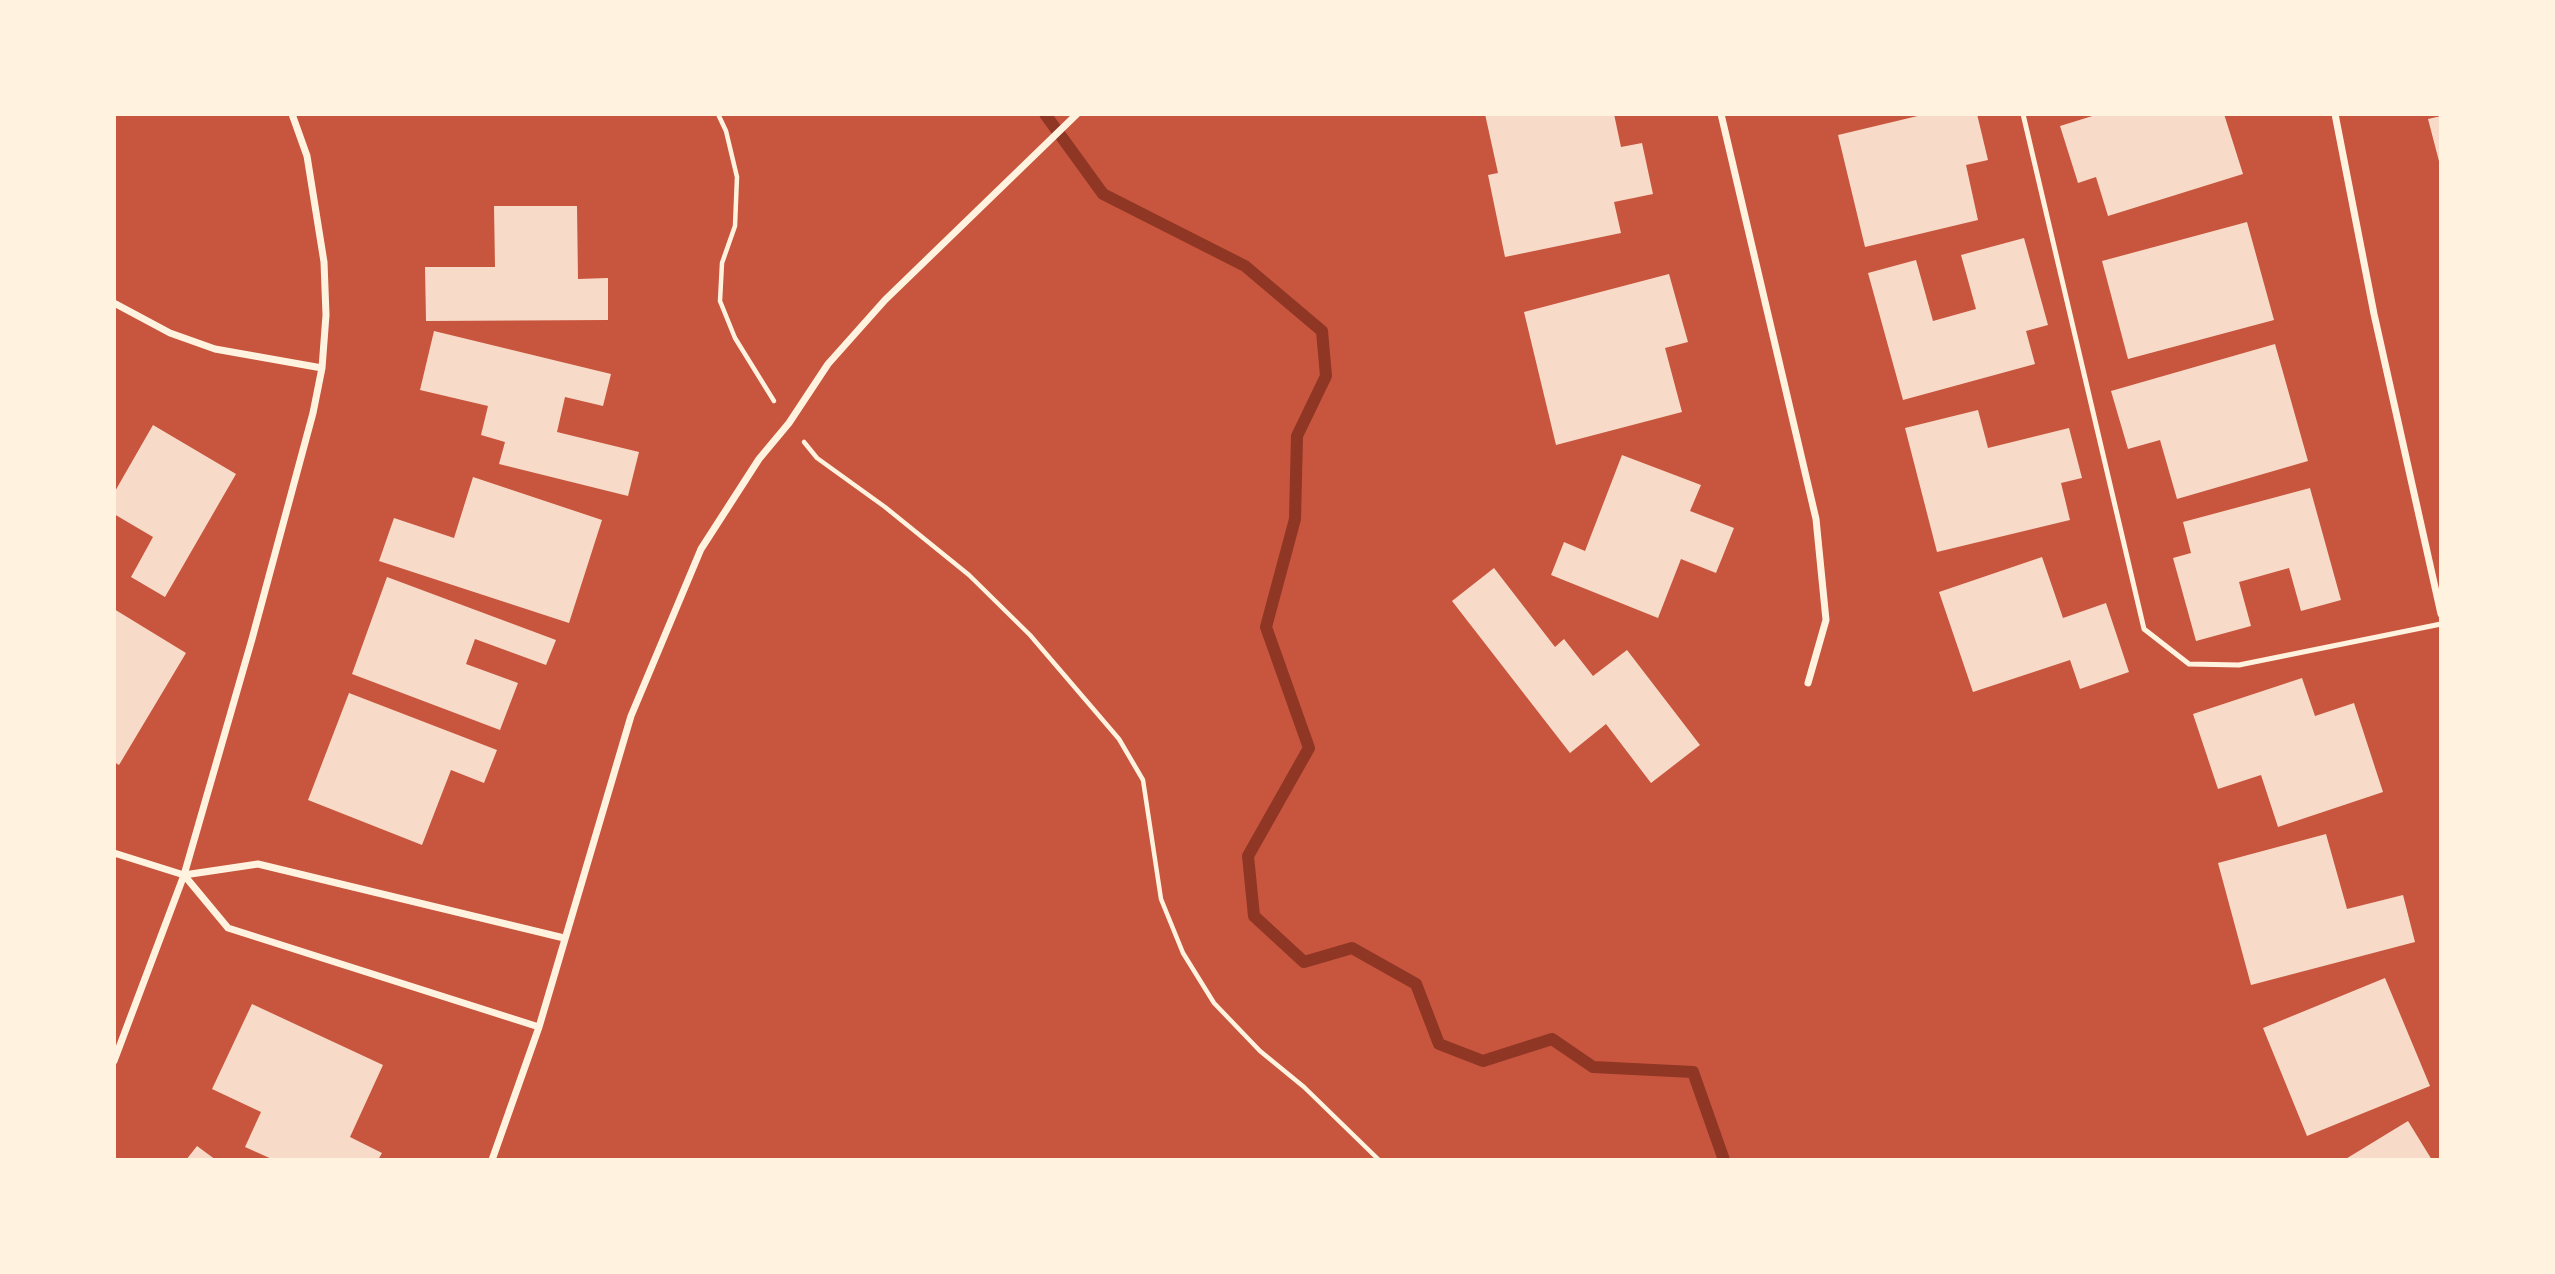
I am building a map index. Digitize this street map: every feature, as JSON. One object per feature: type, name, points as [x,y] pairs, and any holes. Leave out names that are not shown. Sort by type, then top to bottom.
[{"type":"street","points":[[114,1061],[184,875],[256,626],[313,413],[322,368],[326,315],[324,262],[307,156],[292,114]]},
{"type":"street","points":[[492,1160],[539,1027],[631,716],[701,549],[760,459],[789,423],[828,364],[886,300],[1077,114]]},
{"type":"street","points":[[1721,114],[1816,519],[1825,620],[1808,683]]},
{"type":"street","points":[[2335,114],[2374,314],[2441,614]]},
{"type":"street","points":[[114,303],[170,333],[215,349],[322,368]]},
{"type":"street","points":[[114,853],[184,875],[258,864],[564,939]]},
{"type":"street","points":[[184,875],[228,928],[539,1027]]},
{"type":"lane","points":[[2022,114],[2144,629],[2189,664],[2239,665],[2441,624]]},
{"type":"path","points":[[718,114],[726,131],[737,177],[735,226],[722,263],[720,301],[735,338],[789,423],[817,458],[885,507],[968,575],[1030,635],[1119,739],[1143,780],[1161,899],[1183,953],[1223,1013],[1260,1051],[1304,1087],[1378,1160]]},
{"type":"building","points":[[1485,114],[1614,114],[1621,147],[1642,143],[1653,194],[1614,202],[1621,233],[1505,257],[1488,175],[1498,173]]},
{"type":"building","points":[[1926,114],[1977,114],[1988,160],[1966,165],[1978,220],[1865,247],[1838,135]]},
{"type":"building","points":[[2099,114],[2224,114],[2243,174],[2108,216],[2096,177],[2078,183],[2060,126]]},
{"type":"building","points":[[2441,116],[2441,165],[2440,165],[2428,119]]},
{"type":"building","points":[[494,206],[577,206],[578,279],[608,278],[608,320],[426,321],[425,267],[495,267]]},
{"type":"building","points":[[2247,222],[2274,320],[2128,359],[2102,261]]},
{"type":"building","points":[[2024,238],[2048,325],[2026,331],[2035,364],[1903,400],[1868,273],[1916,260],[1933,321],[1976,309],[1961,255]]},
{"type":"building","points":[[1669,274],[1688,342],[1665,348],[1682,412],[1556,445],[1524,312]]},
{"type":"building","points":[[434,331],[611,374],[603,406],[565,397],[557,432],[639,452],[628,496],[499,464],[505,442],[481,435],[488,406],[420,390]]},
{"type":"building","points":[[2275,344],[2308,461],[2177,499],[2160,440],[2128,449],[2111,391]]},
{"type":"building","points":[[1978,410],[1988,448],[2069,428],[2082,478],[2061,483],[2070,520],[1937,552],[1905,428]]},
{"type":"building","points":[[153,425],[236,474],[165,597],[131,577],[153,537],[114,514],[114,493]]},
{"type":"building","points":[[1622,455],[1701,485],[1690,511],[1734,528],[1716,573],[1681,559],[1658,618],[1551,575],[1564,542],[1585,551]]},
{"type":"building","points":[[473,477],[602,520],[569,623],[379,561],[394,518],[454,538]]},
{"type":"building","points":[[2310,488],[2341,600],[2301,611],[2289,568],[2239,582],[2251,626],[2196,641],[2173,558],[2191,553],[2183,522]]},
{"type":"building","points":[[2042,557],[2063,618],[2106,603],[2129,672],[2080,689],[2070,660],[1973,692],[1939,592]]},
{"type":"building","points":[[1494,568],[1555,647],[1564,639],[1593,676],[1627,650],[1700,745],[1651,783],[1606,724],[1570,753],[1452,601]]},
{"type":"building","points":[[387,577],[556,640],[546,665],[475,639],[466,664],[518,683],[500,730],[352,674]]},
{"type":"building","points":[[114,609],[186,653],[119,765],[114,762]]},
{"type":"building","points":[[2302,678],[2315,716],[2354,703],[2383,792],[2278,827],[2261,775],[2218,789],[2193,714]]},
{"type":"building","points":[[349,693],[497,750],[484,783],[451,770],[422,845],[308,800]]},
{"type":"building","points":[[2326,834],[2347,909],[2403,895],[2415,942],[2251,985],[2218,863]]},
{"type":"building","points":[[2385,978],[2430,1086],[2307,1136],[2263,1028]]},
{"type":"building","points":[[252,1004],[383,1065],[350,1137],[382,1153],[378,1160],[274,1160],[245,1147],[261,1112],[212,1089]]},
{"type":"building","points":[[2408,1121],[2432,1160],[2344,1160]]},
{"type":"building","points":[[197,1146],[216,1160],[186,1160]]},
{"type":"waterway","points":[[1045,114],[1103,194],[1245,266],[1322,331],[1326,376],[1297,436],[1295,519],[1266,627],[1309,748],[1248,856],[1254,916],[1304,962],[1352,948],[1416,984],[1439,1044],[1483,1061],[1552,1039],[1593,1067],[1693,1072],[1724,1160]]}]
